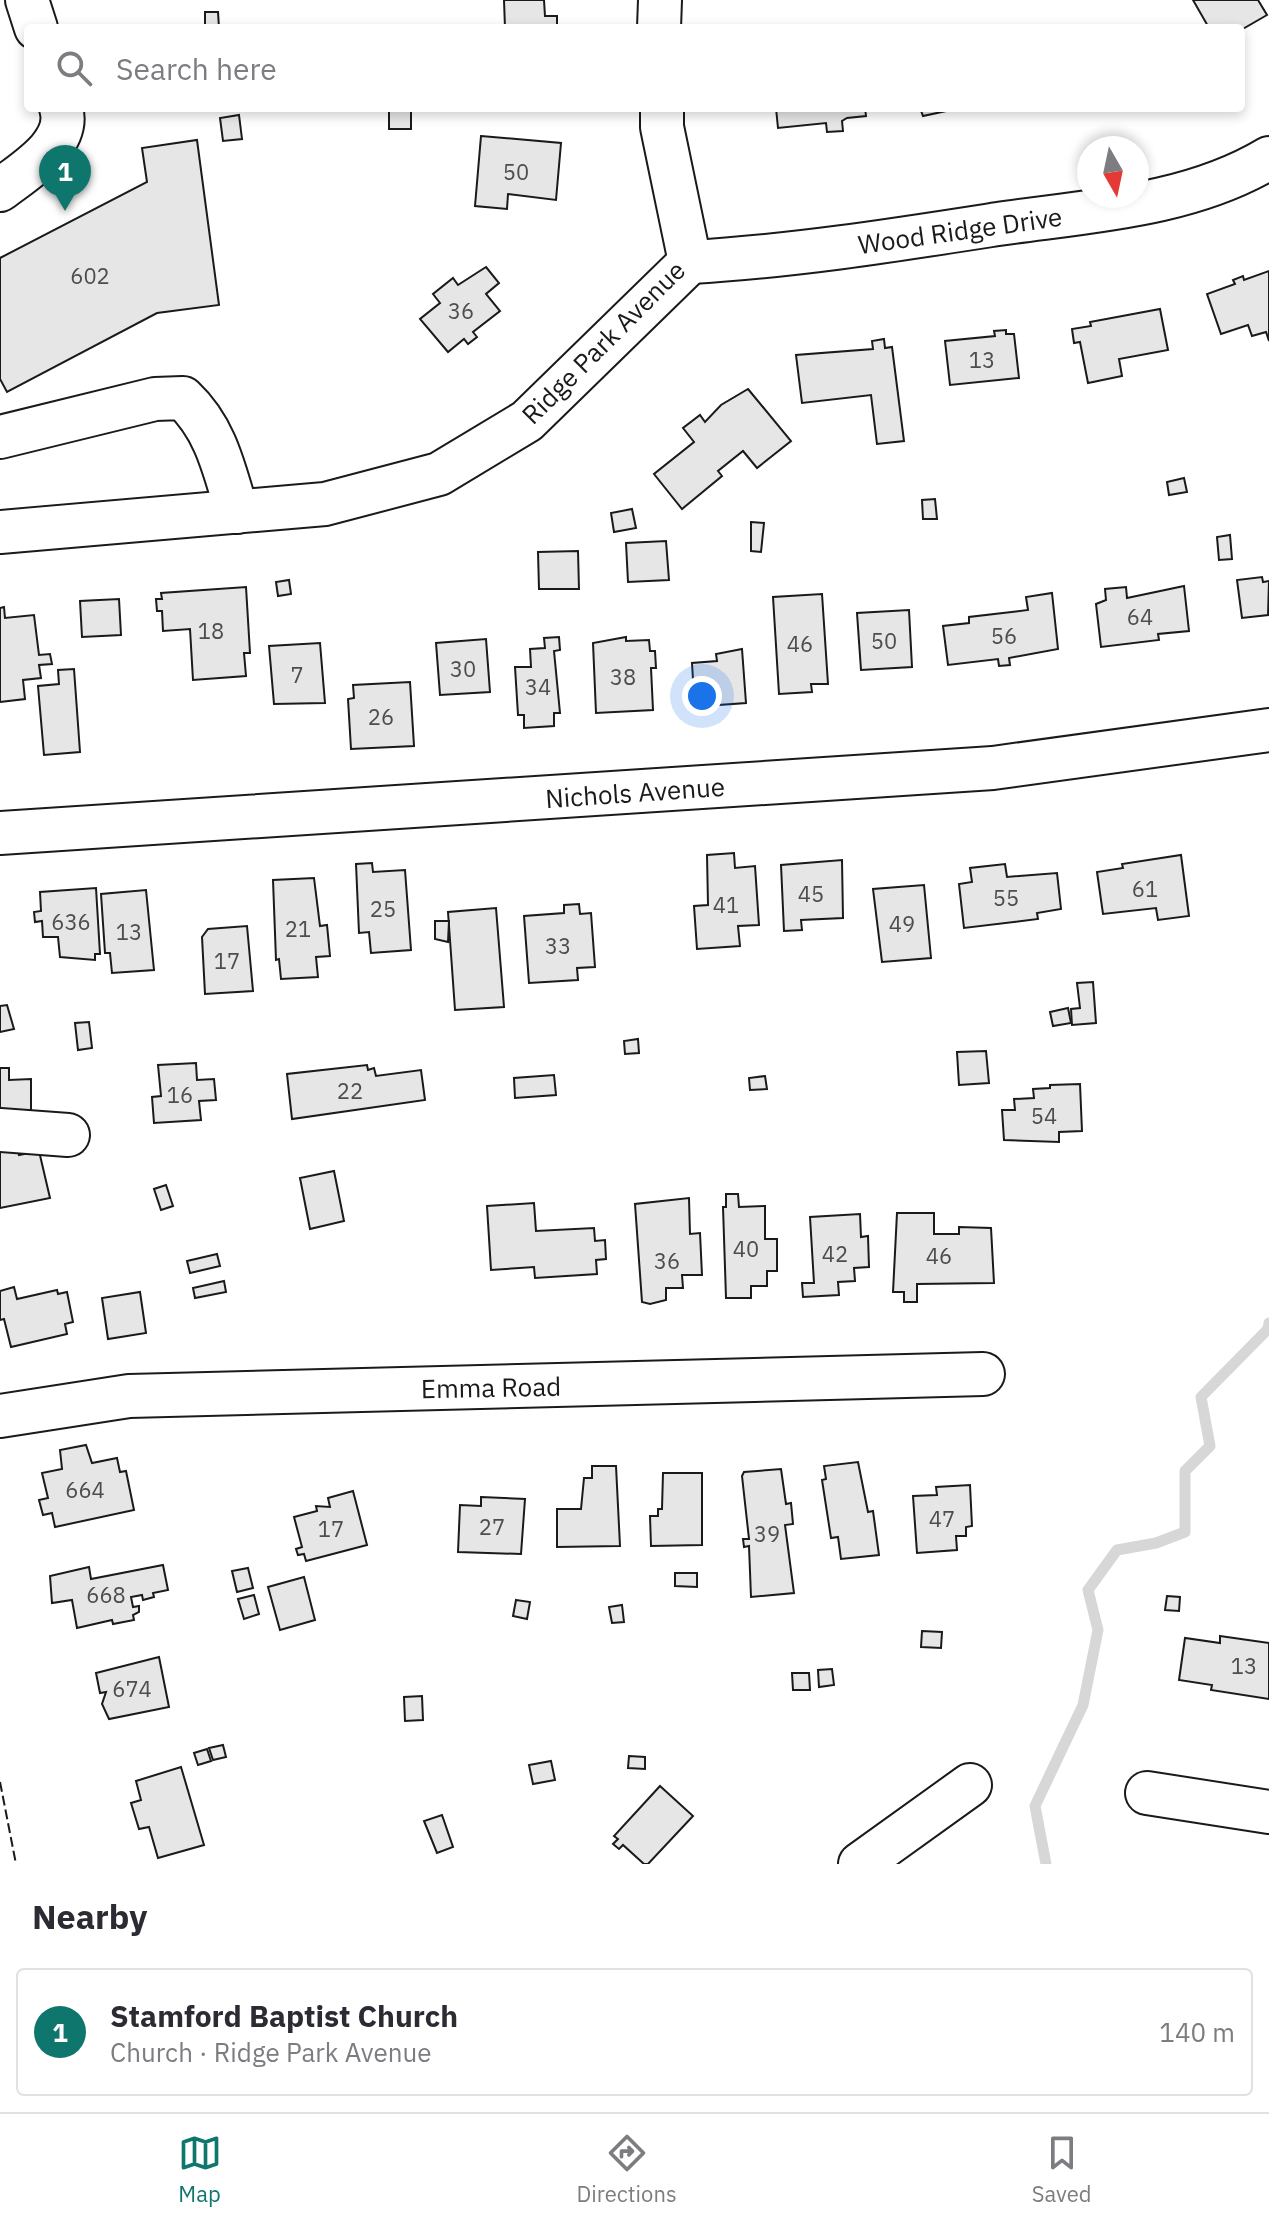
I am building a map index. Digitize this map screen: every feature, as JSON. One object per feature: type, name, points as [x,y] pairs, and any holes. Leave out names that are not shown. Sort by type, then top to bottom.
[{"type":"street","points":[[27,0],[35,24]]},
{"type":"street","points":[[659,24],[660,0]]},
{"type":"street","points":[[0,190],[52,150],[62,112]]},
{"type":"street","name":"Ridge Park Avenue","points":[[0,532],[325,504],[439,474],[527,421],[690,262],[662,127],[662,112]]},
{"type":"street","name":"Wood Ridge Drive","points":[[690,262],[778,257],[1154,201],[1241,175],[1269,158]]},
{"type":"street","points":[[0,437],[155,399],[183,398],[201,415],[218,446],[237,512]]},
{"type":"street","name":"Nichols Avenue","points":[[0,833],[993,768],[1269,730]]},
{"type":"street","points":[[0,1130],[68,1135]]},
{"type":"street","name":"Emma Road","points":[[0,1416],[129,1396],[983,1374]]},
{"type":"street","points":[[860,1864],[970,1785]]},
{"type":"street","points":[[1147,1793],[1269,1812]]},
{"type":"building","points":[[504,0],[544,0],[545,16],[557,16],[557,24],[505,24]]},
{"type":"building","points":[[1193,0],[1258,0],[1267,15],[1245,28],[1245,24],[1207,24]]},
{"type":"building","points":[[205,12],[218,12],[219,24],[205,24]]},
{"type":"building","points":[[389,112],[411,112],[411,129],[389,129]]},
{"type":"building","points":[[776,112],[866,112],[866,116],[842,121],[843,131],[827,132],[826,123],[778,128]]},
{"type":"building","points":[[239,115],[242,139],[223,141],[220,118]]},
{"type":"building","points":[[481,136],[561,143],[556,200],[508,194],[507,209],[475,206]]},
{"type":"building","points":[[197,140],[219,305],[157,313],[7,392],[0,379],[0,258],[147,182],[142,148]]},
{"type":"building","points":[[486,267],[499,283],[486,294],[500,311],[473,332],[477,337],[468,344],[464,339],[448,352],[420,319],[440,303],[433,294],[453,278],[458,285]]},
{"type":"building","points":[[1269,271],[1269,341],[1266,332],[1252,336],[1248,325],[1221,334],[1207,294],[1235,284],[1233,280],[1243,276],[1244,280]]},
{"type":"building","points":[[1160,309],[1168,350],[1119,359],[1122,376],[1088,383],[1080,342],[1074,343],[1072,329],[1091,326],[1090,322]]},
{"type":"building","points":[[1006,330],[1006,334],[1014,334],[1019,378],[950,385],[945,341],[995,336],[994,331]]},
{"type":"building","points":[[884,339],[885,348],[892,347],[904,441],[877,444],[871,395],[802,403],[796,355],[873,349],[872,341]]},
{"type":"building","points":[[748,389],[791,441],[757,468],[743,451],[718,471],[722,476],[682,509],[654,474],[694,442],[683,428],[700,415],[705,422],[721,405]]},
{"type":"building","points":[[1184,478],[1187,492],[1169,495],[1167,482]]},
{"type":"building","points":[[935,499],[937,519],[923,519],[922,500]]},
{"type":"building","points":[[632,509],[636,528],[614,532],[611,513]]},
{"type":"building","points":[[751,522],[764,523],[761,552],[751,551]]},
{"type":"building","points":[[1230,535],[1232,559],[1219,560],[1217,537]]},
{"type":"building","points":[[666,541],[669,580],[628,582],[626,543]]},
{"type":"building","points":[[578,551],[579,589],[539,589],[538,552]]},
{"type":"building","points":[[1262,577],[1263,582],[1269,581],[1268,615],[1242,618],[1237,580]]},
{"type":"building","points":[[289,580],[291,594],[278,596],[276,582]]},
{"type":"building","points":[[1184,586],[1189,631],[1158,634],[1159,640],[1101,647],[1096,604],[1106,600],[1105,589],[1126,587],[1127,598]]},
{"type":"building","points":[[246,587],[250,653],[244,653],[246,676],[193,680],[190,629],[163,631],[162,611],[157,611],[156,599],[162,599],[161,593]]},
{"type":"building","points":[[1052,593],[1058,649],[1009,658],[1010,665],[999,666],[998,659],[948,665],[943,626],[969,623],[969,617],[1028,610],[1026,597]]},
{"type":"building","points":[[822,594],[828,684],[811,684],[812,692],[779,694],[773,597]]},
{"type":"building","points":[[119,599],[121,635],[82,637],[80,601]]},
{"type":"building","points":[[4,607],[5,618],[34,615],[39,655],[50,654],[52,664],[39,665],[41,678],[23,680],[25,699],[0,702],[0,608]]},
{"type":"building","points":[[909,610],[912,667],[861,670],[857,613]]},
{"type":"building","points":[[559,637],[560,650],[554,651],[560,713],[554,713],[554,726],[524,728],[524,715],[518,715],[515,667],[531,667],[530,649],[545,648],[544,638]]},
{"type":"building","points":[[626,637],[626,641],[649,640],[650,651],[655,651],[656,668],[651,668],[653,710],[596,713],[593,643]]},
{"type":"building","points":[[486,639],[490,692],[440,695],[436,643]]},
{"type":"building","points":[[320,643],[325,703],[274,704],[269,646]]},
{"type":"building","points":[[742,649],[746,703],[705,706],[705,713],[695,713],[692,663],[717,661],[716,654]]},
{"type":"building","points":[[74,669],[80,752],[44,755],[38,686],[59,684],[58,670]]},
{"type":"building","points":[[410,682],[414,746],[351,749],[348,699],[354,698],[353,685]]},
{"type":"building","points":[[734,853],[735,868],[755,866],[759,925],[738,926],[740,946],[697,949],[694,906],[708,905],[707,855]]},
{"type":"building","points":[[1181,855],[1189,916],[1158,920],[1156,908],[1103,914],[1097,872],[1123,868],[1122,864]]},
{"type":"building","points":[[842,860],[843,918],[801,920],[802,930],[784,931],[781,865]]},
{"type":"building","points":[[372,863],[373,872],[405,870],[411,950],[371,953],[369,932],[359,933],[356,864]]},
{"type":"building","points":[[1005,864],[1007,877],[1057,873],[1061,909],[1037,913],[1038,919],[964,928],[959,884],[972,882],[970,868]]},
{"type":"building","points":[[314,878],[320,926],[327,925],[330,956],[316,957],[318,977],[281,979],[279,959],[276,960],[273,880]]},
{"type":"building","points":[[924,885],[931,958],[882,962],[873,889]]},
{"type":"building","points":[[96,888],[100,954],[95,954],[95,960],[60,957],[58,937],[43,937],[42,921],[35,922],[34,912],[41,911],[40,892]]},
{"type":"building","points":[[146,890],[154,970],[112,973],[110,953],[105,953],[101,894]]},
{"type":"building","points":[[579,904],[580,914],[591,913],[595,967],[577,968],[578,980],[529,983],[524,916],[564,913],[564,905]]},
{"type":"building","points":[[496,908],[504,1007],[455,1010],[448,912]]},
{"type":"building","points":[[435,921],[449,921],[448,942],[435,939]]},
{"type":"building","points":[[247,926],[253,991],[205,994],[202,937],[208,929]]},
{"type":"building","points":[[1093,982],[1096,1023],[1072,1025],[1071,1009],[1080,1008],[1077,983]]},
{"type":"building","points":[[7,1005],[14,1029],[0,1032],[0,1006]]},
{"type":"building","points":[[1068,1008],[1071,1023],[1053,1026],[1050,1012]]},
{"type":"building","points":[[89,1022],[92,1048],[78,1050],[75,1023]]},
{"type":"building","points":[[638,1039],[639,1053],[625,1054],[624,1041]]},
{"type":"building","points":[[986,1051],[989,1083],[959,1085],[957,1052]]},
{"type":"building","points":[[196,1063],[197,1080],[214,1079],[216,1100],[199,1101],[201,1120],[154,1123],[152,1097],[161,1096],[158,1065]]},
{"type":"building","points":[[367,1065],[368,1070],[374,1068],[376,1076],[421,1070],[425,1100],[292,1119],[287,1074]]},
{"type":"building","points":[[0,1068],[9,1068],[9,1080],[31,1079],[31,1110],[0,1110]]},
{"type":"building","points":[[554,1075],[556,1095],[515,1098],[514,1078]]},
{"type":"building","points":[[765,1076],[767,1089],[750,1090],[749,1078]]},
{"type":"building","points":[[1080,1084],[1082,1131],[1059,1132],[1059,1142],[1004,1140],[1002,1110],[1015,1110],[1014,1099],[1034,1098],[1033,1089],[1050,1088],[1050,1085]]},
{"type":"building","points":[[0,1144],[17,1146],[19,1155],[39,1151],[50,1198],[0,1208]]},
{"type":"building","points":[[334,1171],[344,1221],[310,1229],[300,1178]]},
{"type":"building","points":[[166,1185],[173,1206],[161,1210],[154,1189]]},
{"type":"building","points":[[726,1194],[738,1194],[739,1207],[765,1206],[765,1239],[777,1239],[777,1271],[767,1271],[767,1286],[751,1286],[751,1298],[726,1298],[723,1207],[726,1207]]},
{"type":"building","points":[[689,1198],[690,1234],[700,1233],[702,1275],[682,1275],[683,1288],[666,1288],[666,1300],[650,1304],[642,1302],[635,1204]]},
{"type":"building","points":[[534,1203],[536,1231],[594,1228],[595,1241],[605,1240],[606,1259],[596,1260],[597,1274],[535,1278],[534,1267],[491,1270],[487,1206]]},
{"type":"building","points":[[897,1213],[934,1213],[934,1234],[959,1234],[959,1227],[991,1228],[994,1283],[917,1284],[917,1302],[904,1302],[904,1292],[893,1292]]},
{"type":"building","points":[[860,1214],[861,1237],[868,1236],[869,1267],[854,1268],[855,1281],[838,1282],[839,1295],[803,1297],[802,1283],[814,1283],[810,1217]]},
{"type":"building","points":[[217,1254],[220,1266],[190,1273],[187,1261]]},
{"type":"building","points":[[224,1281],[226,1292],[195,1298],[193,1288]]},
{"type":"building","points":[[14,1287],[17,1299],[57,1290],[58,1294],[67,1292],[73,1322],[65,1324],[67,1334],[11,1347],[4,1319],[0,1320],[0,1291]]},
{"type":"building","points":[[140,1292],[146,1333],[108,1339],[102,1298]]},
{"type":"building","points":[[86,1445],[92,1463],[117,1458],[120,1472],[126,1471],[134,1510],[55,1527],[52,1513],[43,1515],[39,1500],[48,1498],[42,1473],[62,1469],[60,1450]]},
{"type":"building","points":[[858,1462],[868,1512],[873,1511],[879,1555],[841,1559],[838,1537],[831,1538],[822,1480],[826,1479],[824,1466]]},
{"type":"building","points":[[592,1466],[616,1466],[620,1546],[557,1547],[557,1509],[581,1509],[584,1478],[592,1478]]},
{"type":"building","points":[[781,1469],[786,1504],[791,1503],[793,1524],[785,1525],[794,1593],[751,1597],[749,1546],[744,1547],[743,1539],[749,1539],[742,1476],[744,1472]]},
{"type":"building","points":[[663,1473],[702,1473],[702,1545],[651,1546],[650,1516],[658,1516],[658,1509],[662,1509]]},
{"type":"building","points":[[970,1485],[972,1526],[966,1527],[966,1536],[956,1536],[957,1550],[917,1553],[913,1496],[937,1495],[936,1487]]},
{"type":"building","points":[[353,1491],[367,1545],[306,1561],[304,1554],[298,1555],[296,1549],[302,1547],[294,1517],[317,1511],[316,1506],[330,1507],[328,1498]]},
{"type":"building","points":[[481,1497],[525,1499],[521,1554],[458,1552],[460,1505],[481,1506]]},
{"type":"building","points":[[163,1565],[168,1590],[153,1593],[154,1597],[143,1600],[142,1595],[131,1597],[133,1607],[139,1606],[139,1612],[133,1615],[134,1620],[113,1624],[112,1620],[77,1628],[72,1600],[52,1603],[50,1576],[89,1567],[91,1579]]},
{"type":"building","points":[[248,1568],[253,1588],[237,1592],[232,1571]]},
{"type":"building","points":[[675,1573],[697,1573],[697,1587],[675,1586]]},
{"type":"building","points":[[304,1577],[315,1620],[280,1630],[268,1587]]},
{"type":"building","points":[[254,1595],[259,1614],[244,1619],[238,1599]]},
{"type":"building","points":[[1167,1596],[1180,1597],[1179,1611],[1165,1610]]},
{"type":"building","points":[[516,1600],[530,1602],[527,1619],[513,1616]]},
{"type":"building","points":[[622,1605],[624,1622],[612,1623],[609,1607]]},
{"type":"building","points":[[922,1631],[942,1632],[941,1648],[921,1647]]},
{"type":"building","points":[[1220,1636],[1269,1643],[1269,1699],[1211,1690],[1212,1685],[1179,1680],[1185,1638],[1220,1643]]},
{"type":"building","points":[[159,1657],[169,1707],[109,1719],[102,1704],[106,1692],[100,1693],[96,1673]]},
{"type":"building","points":[[832,1669],[834,1685],[819,1687],[818,1670]]},
{"type":"building","points":[[792,1673],[809,1673],[810,1690],[793,1690]]},
{"type":"building","points":[[422,1696],[423,1720],[405,1721],[404,1697]]},
{"type":"building","points":[[223,1745],[226,1757],[213,1760],[209,1748]]},
{"type":"building","points":[[207,1749],[211,1761],[198,1765],[194,1753]]},
{"type":"building","points":[[629,1756],[645,1757],[645,1769],[628,1768]]},
{"type":"building","points":[[551,1761],[555,1780],[533,1784],[529,1765]]},
{"type":"building","points":[[181,1767],[204,1845],[158,1858],[149,1827],[139,1829],[131,1803],[141,1800],[136,1781]]},
{"type":"building","points":[[660,1786],[693,1816],[648,1864],[644,1864],[623,1845],[619,1849],[613,1844],[618,1839],[614,1836]]},
{"type":"building","points":[[442,1815],[453,1847],[437,1853],[424,1821]]},
{"type":"waterway","points":[[1046,1864],[1035,1806],[1083,1705],[1098,1630],[1088,1590],[1117,1550],[1156,1543],[1185,1532],[1185,1471],[1210,1446],[1201,1397],[1268,1329],[1269,1323]]},
{"type":"fence","points":[[0,1782],[16,1864]]},
{"type":"place","name":"Stamford Baptist Church","points":[[65,211]]}]
